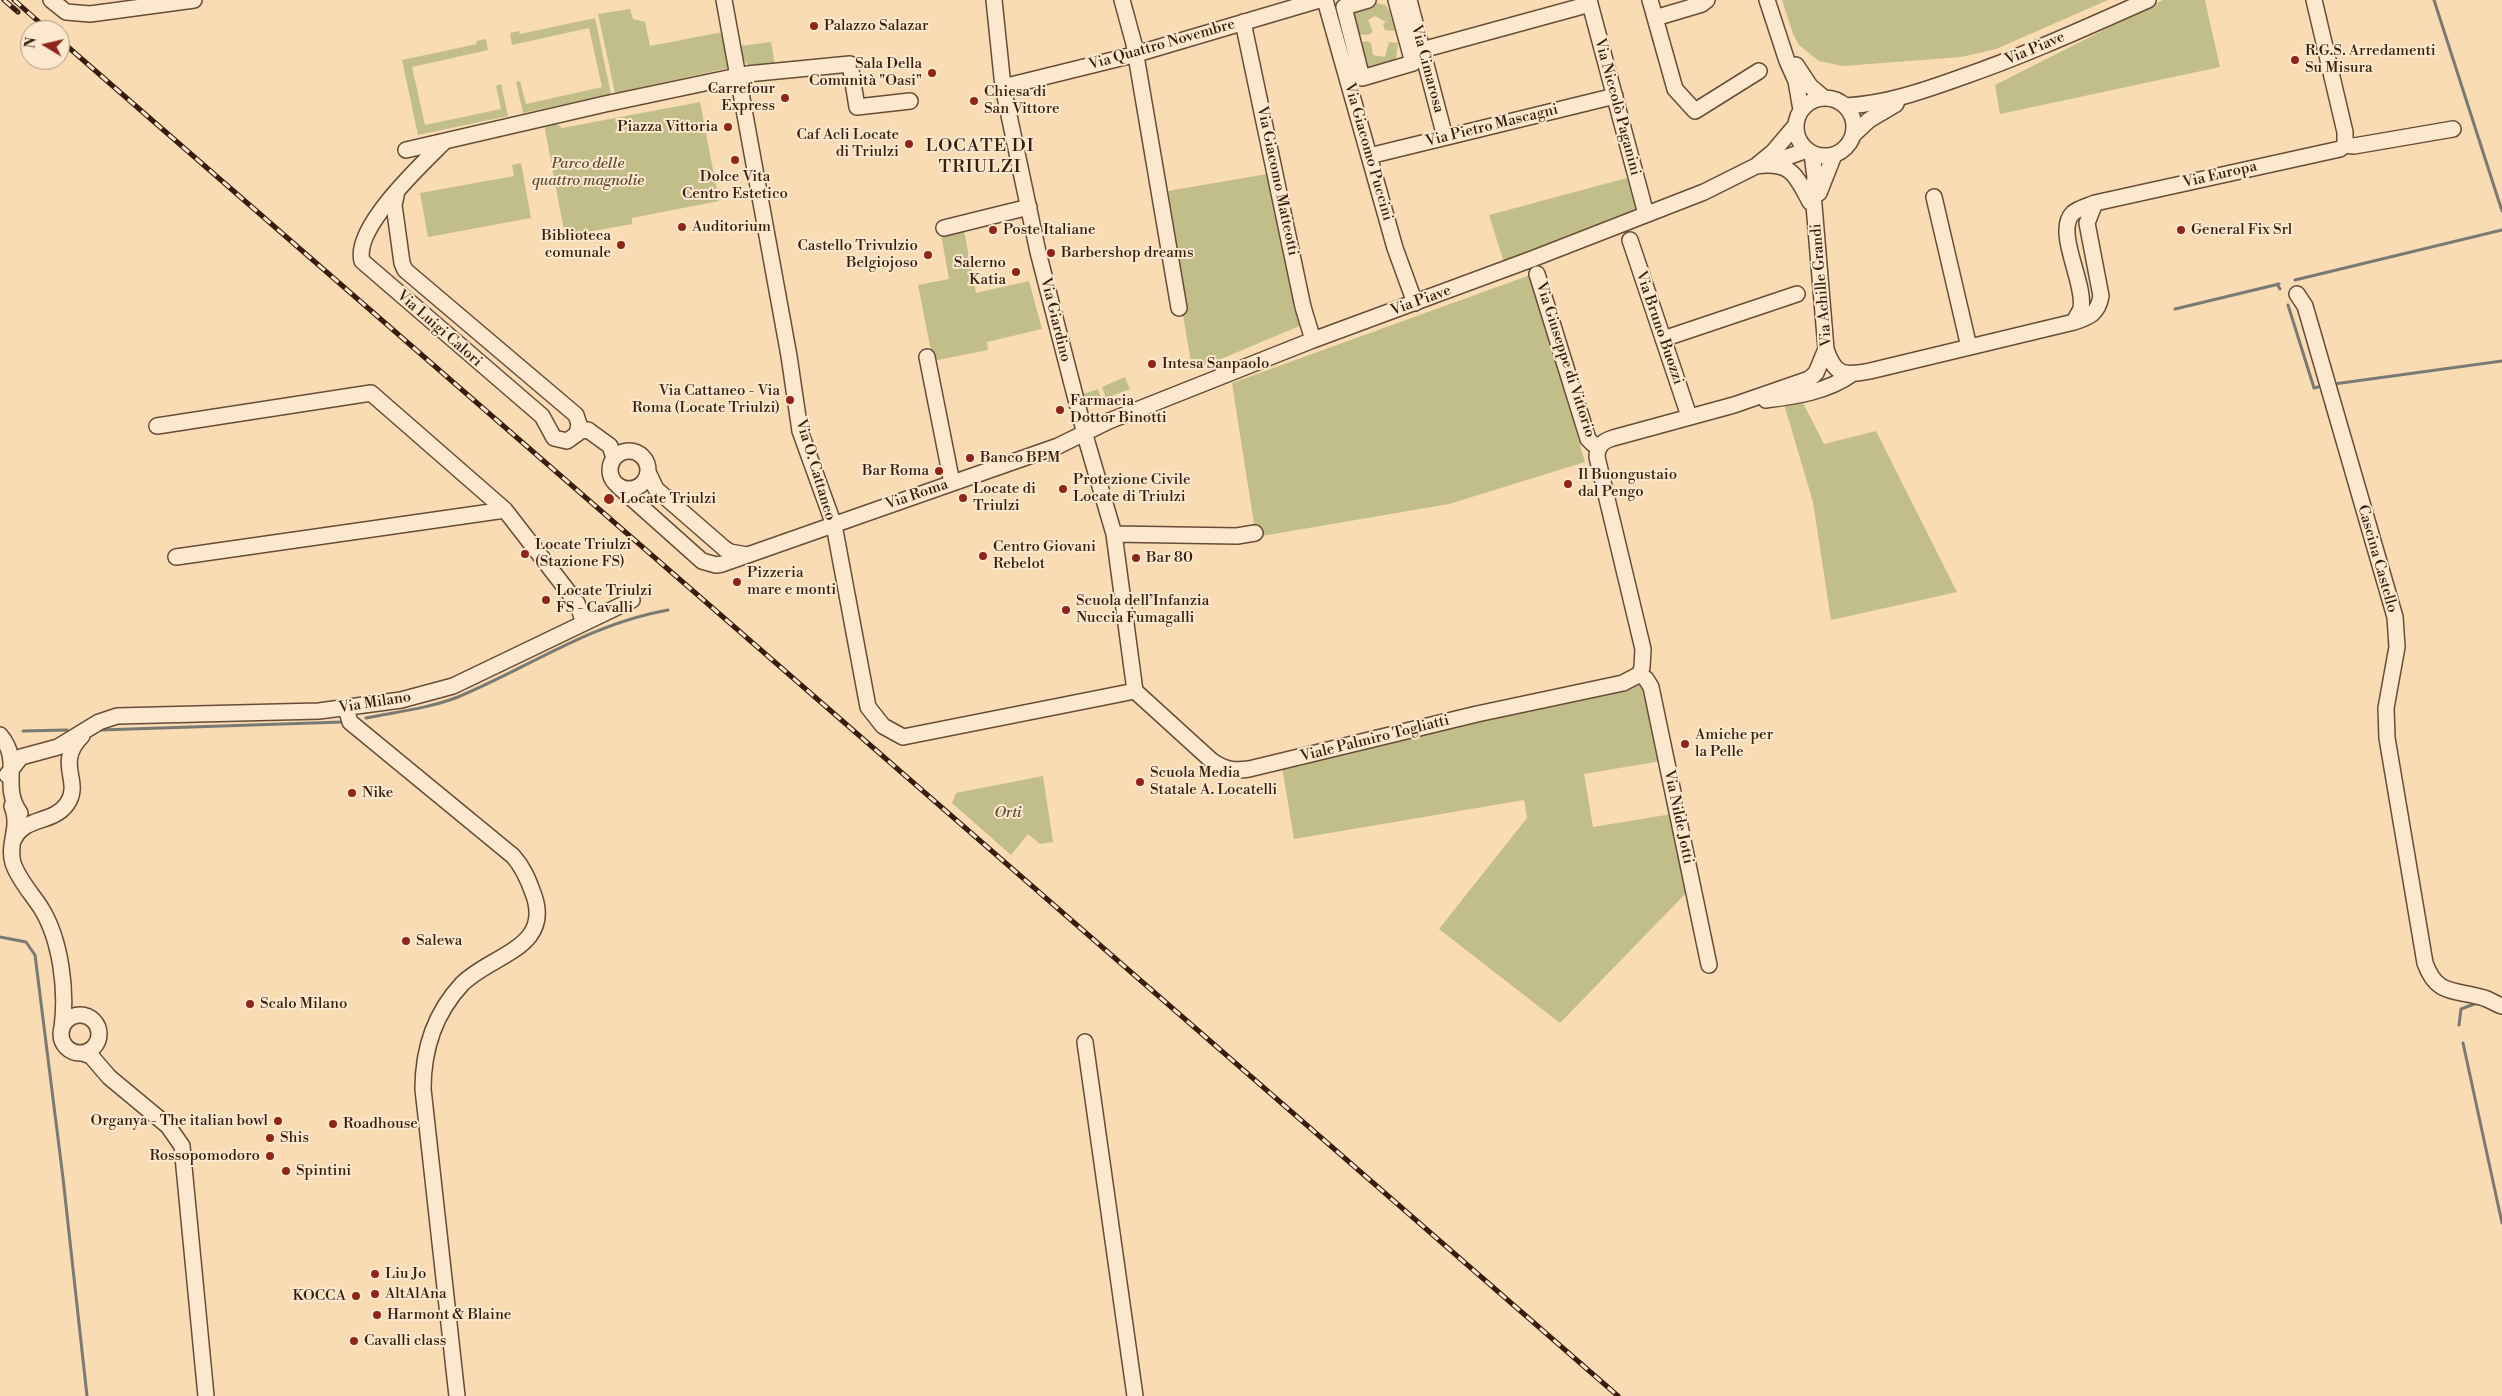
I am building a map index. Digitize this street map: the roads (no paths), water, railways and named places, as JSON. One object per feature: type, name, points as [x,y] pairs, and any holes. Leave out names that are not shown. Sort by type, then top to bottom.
[{"type":"street","points":[[51,0],[66,12],[90,14],[194,0]]},
{"type":"street","name":"Via O. Cattaneo","points":[[724,0],[789,356],[800,431],[834,526],[748,556]]},
{"type":"street","points":[[944,228],[1029,207],[1004,87],[994,0]]},
{"type":"street","points":[[1122,0],[1135,54],[1179,308]]},
{"type":"street","name":"Via Quattro Novembre","points":[[1004,87],[1135,54],[1319,0]]},
{"type":"street","name":"Via Giacomo Puccini","points":[[1325,0],[1395,248],[1415,303]]},
{"type":"street","points":[[1368,0],[1344,6],[1362,78],[1589,2]]},
{"type":"street","points":[[1396,0],[1420,58]]},
{"type":"street","name":"Via Cimarosa","points":[[1409,0],[1420,58],[1445,138]]},
{"type":"street","points":[[1650,0],[1675,89],[1695,110],[1759,71]]},
{"type":"street","points":[[1655,18],[1702,4],[1707,0]]},
{"type":"street","points":[[1767,0],[1796,81],[1801,110]]},
{"type":"street","name":"Via Piave","points":[[1824,98],[1835,100],[1845,106],[1874,103],[1920,92],[2020,57],[2148,0]]},
{"type":"street","points":[[2314,0],[2345,132],[2345,145]]},
{"type":"street","name":"Via Niccolò Paganini","points":[[1589,2],[1646,214]]},
{"type":"street","name":"Via Giacomo Matteotti","points":[[1243,22],[1303,307],[1313,340]]},
{"type":"street","points":[[1774,24],[1810,86],[1824,98]]},
{"type":"street","points":[[406,150],[605,104],[747,74],[850,64],[857,107],[910,101]]},
{"type":"street","name":"Via Piave","points":[[1834,155],[1847,146],[1853,135],[1882,110],[1920,92]]},
{"type":"street","name":"Via Pietro Mascagni","points":[[1369,156],[1615,96]]},
{"type":"street","points":[[1801,110],[1813,100],[1824,98]]},
{"type":"street","points":[[1845,106],[1852,118],[1853,135]]},
{"type":"street","name":"Via Piave","points":[[1084,433],[1109,421],[1313,340],[1415,303],[1704,192],[1761,165],[1795,126],[1801,110]]},
{"type":"street","points":[[1795,126],[1797,138],[1809,152]]},
{"type":"street","name":"Via Europa","points":[[2074,322],[2081,307],[2081,297],[2068,235],[2068,223],[2072,214],[2095,203],[2340,149],[2345,145],[2354,146],[2453,129]]},
{"type":"street","name":"Via Luigi Calori","points":[[444,142],[398,190],[369,230],[360,246],[360,254],[367,267],[542,416],[554,438],[564,441],[583,430],[593,432],[610,446],[614,458]]},
{"type":"street","points":[[1761,165],[1809,152],[1822,156],[1834,155]]},
{"type":"street","name":"Via Achille Grandi","points":[[1809,152],[1814,167],[1812,193],[1828,356],[1842,373],[1852,374]]},
{"type":"street","name":"Via Achille Grandi","points":[[1815,212],[1820,187],[1834,155]]},
{"type":"street","name":"Via Achille Grandi","points":[[1761,165],[1795,173],[1803,185],[1815,212]]},
{"type":"street","name":"Via Luigi Calori","points":[[398,190],[394,205],[402,263],[406,270],[576,415],[579,424],[576,434]]},
{"type":"street","points":[[1934,197],[1968,347]]},
{"type":"street","points":[[1599,446],[1604,441],[1688,416],[1734,405],[1806,394],[1838,385],[1852,374],[2087,318],[2094,314],[2099,306],[2101,296],[2087,223],[2095,203]]},
{"type":"street","name":"Via Giardino","points":[[1029,207],[1040,260],[1084,433],[1114,534],[1135,691]]},
{"type":"street","points":[[369,230],[386,227],[398,235]]},
{"type":"street","name":"Via Bruno Buozzi","points":[[1630,240],[1688,416]]},
{"type":"street","name":"Via Giuseppe di Vittorio","points":[[1537,274],[1588,439],[1593,444],[1599,446],[1597,457],[1642,649],[1640,674]]},
{"type":"street","points":[[1663,339],[1797,294]]},
{"type":"street","name":"Cascina Castello","points":[[2297,294],[2305,306],[2395,616],[2397,647],[2386,708],[2387,738],[2425,963],[2430,978],[2451,991],[2486,999],[2502,1006]]},
{"type":"street","points":[[1806,394],[1818,382],[1828,356]]},
{"type":"street","points":[[1734,405],[1809,379],[1816,373],[1828,356]]},
{"type":"street","points":[[927,357],[952,483]]},
{"type":"street","points":[[157,426],[372,393],[505,510],[578,603],[584,623]]},
{"type":"street","name":"Via Roma","points":[[834,526],[1058,446],[1084,433]]},
{"type":"street","points":[[624,451],[636,452],[645,460],[648,472],[656,488],[725,548],[748,556],[716,565],[702,561],[618,486],[610,476],[610,463],[624,451]]},
{"type":"street","points":[[618,486],[634,489],[644,482],[648,472]]},
{"type":"street","points":[[176,557],[505,510]]},
{"type":"street","points":[[834,526],[868,708],[883,726],[903,737],[1135,691]]},
{"type":"street","points":[[1114,534],[1237,536],[1255,533]]},
{"type":"street","name":"Via Milano","points":[[98,722],[117,716],[346,708],[401,700],[452,686],[632,600]]},
{"type":"street","name":"Viale Palmiro Togliatti","points":[[1135,691],[1212,761],[1222,768],[1233,771],[1249,770],[1477,714],[1623,683],[1640,674]]},
{"type":"street","name":"Via Nilde Jotti","points":[[1640,674],[1651,687],[1710,965]]},
{"type":"street","points":[[346,708],[350,722],[514,856],[524,871],[537,904],[536,927],[527,940],[475,973],[450,998],[434,1028],[425,1060],[423,1089],[457,1396]]},
{"type":"street","points":[[7,775],[20,758],[58,747],[98,722]]},
{"type":"street","points":[[13,841],[17,833],[26,824],[52,817],[61,811],[68,802],[72,792],[68,770],[72,748],[98,722]]},
{"type":"street","points":[[0,734],[39,753],[52,755],[62,761],[68,770]]},
{"type":"street","points":[[0,734],[8,749],[6,791],[16,819],[13,841],[13,864],[42,909],[57,943],[63,1000],[62,1041],[70,1050],[91,1056],[109,1077],[168,1126],[182,1146],[206,1396]]},
{"type":"street","points":[[12,806],[20,814],[30,818],[41,819]]},
{"type":"street","points":[[63,1000],[67,1010],[77,1015],[88,1016],[97,1025],[99,1037],[97,1058],[100,1067]]},
{"type":"street","points":[[62,1028],[70,1018],[77,1015]]},
{"type":"street","points":[[1085,1042],[1135,1396]]},
{"type":"street","points":[[82,1053],[93,1048],[97,1043]]},
{"type":"waterway","points":[[2434,0],[2502,211]]},
{"type":"waterway","points":[[2295,280],[2502,230]]},
{"type":"waterway","points":[[2277,284],[2280,289]]},
{"type":"waterway","points":[[2175,309],[2279,284]]},
{"type":"waterway","points":[[2288,305],[2314,388],[2318,387]]},
{"type":"waterway","points":[[2334,384],[2502,361]]},
{"type":"waterway","points":[[366,718],[447,701],[612,625],[668,610]]},
{"type":"waterway","points":[[100,730],[343,722]]},
{"type":"waterway","points":[[23,731],[67,730]]},
{"type":"waterway","points":[[0,937],[26,942],[35,955],[63,1178],[87,1396]]},
{"type":"waterway","points":[[2459,1025],[2461,1009],[2477,1003]]},
{"type":"waterway","points":[[2463,1043],[2502,1223]]},
{"type":"railway","points":[[4,0],[18,12]]},
{"type":"railway","points":[[14,0],[37,20]]},
{"type":"railway","points":[[70,49],[1618,1396]]},
{"type":"place","name":"Palazzo Salazar","points":[[814,26]]},
{"type":"place","name":"R.G.S. Arredamenti Su Misura","points":[[2295,60]]},
{"type":"place","name":"Sala Della Comunità \"Oasi\"","points":[[932,73]]},
{"type":"place","name":"Carrefour Express","points":[[785,98]]},
{"type":"place","name":"Chiesa di San Vittore","points":[[974,101]]},
{"type":"place","name":"Piazza Vittoria","points":[[728,127]]},
{"type":"place","name":"Caf Acli Locate di Triulzi","points":[[909,144]]},
{"type":"place","name":"Dolce Vita Centro Estetico","points":[[735,160]]},
{"type":"place","name":"Auditorium","points":[[682,227]]},
{"type":"place","name":"Poste Italiane","points":[[993,230]]},
{"type":"place","name":"General Fix Srl","points":[[2181,230]]},
{"type":"place","name":"Biblioteca comunale","points":[[621,245]]},
{"type":"place","name":"Barbershop dreams","points":[[1051,253]]},
{"type":"place","name":"Castello Trivulzio Belgiojoso","points":[[928,255]]},
{"type":"place","name":"Salerno Katia","points":[[1016,272]]},
{"type":"place","name":"Intesa Sanpaolo","points":[[1152,364]]},
{"type":"place","name":"Via Cattaneo - Via Roma (Locate Triulzi)","points":[[790,400]]},
{"type":"place","name":"Farmacia Dottor Binotti","points":[[1060,410]]},
{"type":"place","name":"Banco BPM","points":[[970,458]]},
{"type":"place","name":"Bar Roma","points":[[939,471]]},
{"type":"place","name":"Il Buongustaio dal Pengo","points":[[1568,484]]},
{"type":"place","name":"Protezione Civile Locate di Triulzi","points":[[1063,489]]},
{"type":"place","name":"Locate di Triulzi","points":[[963,498]]},
{"type":"place","name":"Locate Triulzi","points":[[609,499]]},
{"type":"place","name":"Locate Triulzi (Stazione FS)","points":[[525,554]]},
{"type":"place","name":"Centro Giovani Rebelot","points":[[983,556]]},
{"type":"place","name":"Bar 80","points":[[1136,558]]},
{"type":"place","name":"Pizzeria mare e monti","points":[[737,582]]},
{"type":"place","name":"Locate Triulzi FS - Cavalli","points":[[546,600]]},
{"type":"place","name":"Scuola dell’Infanzia Nuccia Fumagalli","points":[[1066,610]]},
{"type":"place","name":"Amiche per la Pelle","points":[[1685,744]]},
{"type":"place","name":"Scuola Media Statale A. Locatelli","points":[[1140,782]]},
{"type":"place","name":"Nike","points":[[352,793]]},
{"type":"place","name":"Salewa","points":[[406,941]]},
{"type":"place","name":"Scalo Milano","points":[[250,1004]]},
{"type":"place","name":"Organya - The italian bowl","points":[[278,1121]]},
{"type":"place","name":"Roadhouse","points":[[333,1124]]},
{"type":"place","name":"Shis","points":[[270,1138]]},
{"type":"place","name":"Rossopomodoro","points":[[270,1156]]},
{"type":"place","name":"Spintini","points":[[286,1171]]},
{"type":"place","name":"Liu Jo","points":[[375,1274]]},
{"type":"place","name":"AltAlAna","points":[[375,1294]]},
{"type":"place","name":"KOCCA","points":[[356,1296]]},
{"type":"place","name":"Harmont & Blaine","points":[[377,1315]]},
{"type":"place","name":"Cavalli class","points":[[354,1341]]},
{"type":"district","name":"LOCATE DI TRIULZI","points":[[980,157]]},
{"type":"park label","name":"Parco delle quattro magnolie","points":[[588,172]]},
{"type":"park label","name":"Orti","points":[[1008,813]]}]
